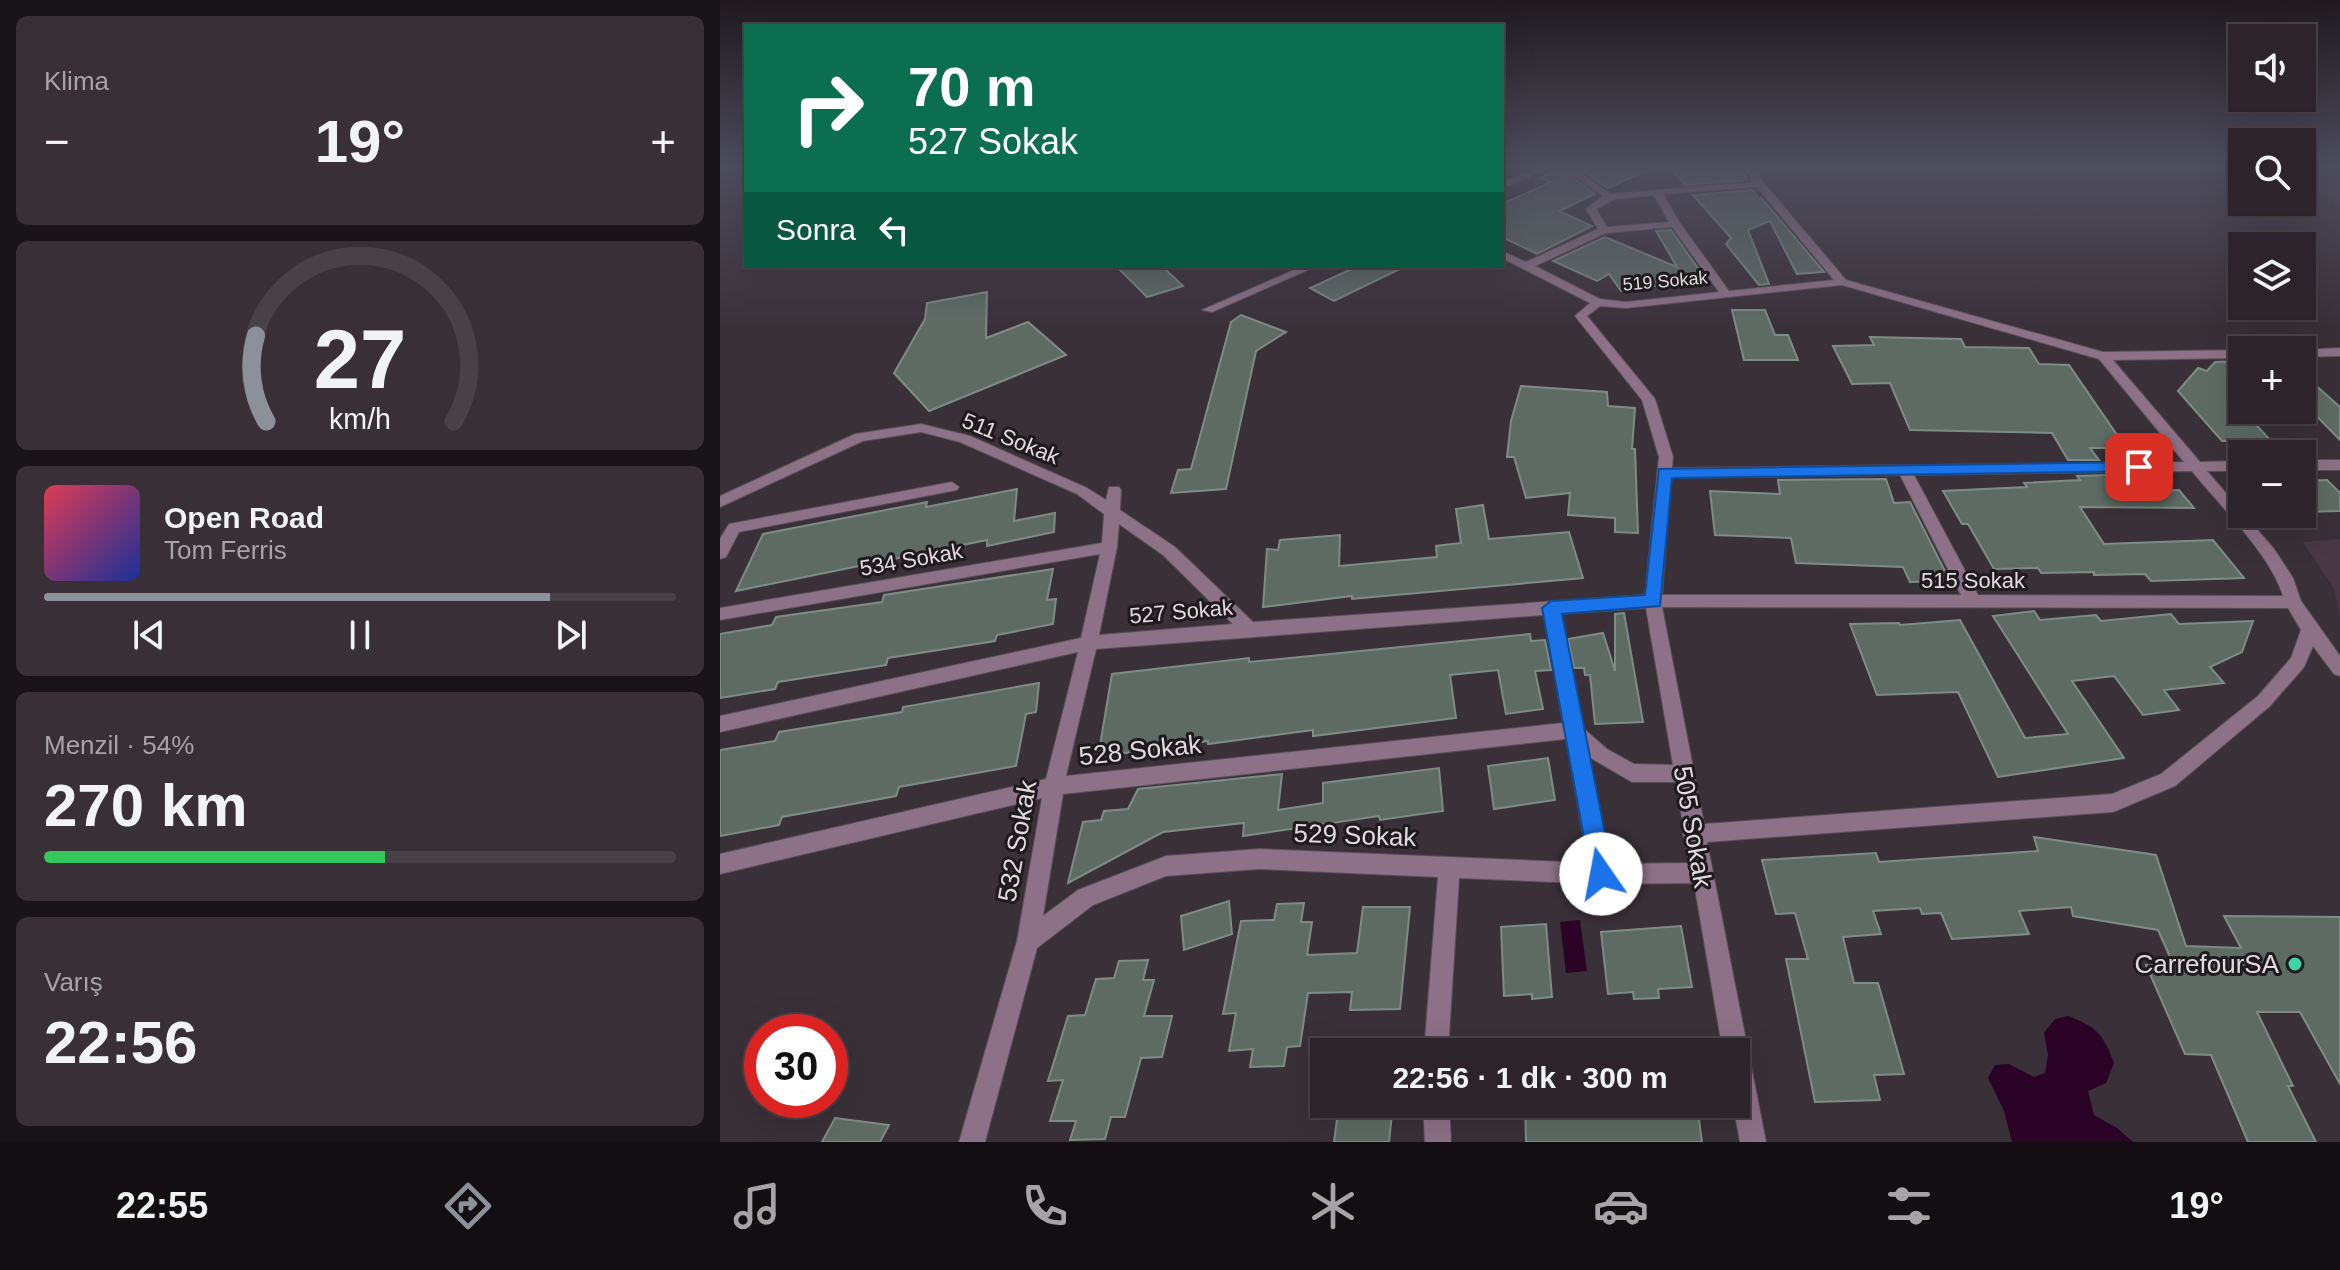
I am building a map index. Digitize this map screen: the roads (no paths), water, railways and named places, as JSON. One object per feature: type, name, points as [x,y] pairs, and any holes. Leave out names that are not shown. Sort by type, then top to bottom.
[{"type":"street","points":[[1598,220],[1604,230]]},
{"type":"street","points":[[1673,220],[1726,294]]},
{"type":"street","points":[[1790,220],[1842,282],[2103,356],[2228,354]]},
{"type":"street","points":[[1527,266],[1604,230],[1675,224]]},
{"type":"street","name":"519 Sokak","points":[[1504,255],[1597,302],[1626,305],[1842,282]]},
{"type":"street","points":[[1208,310],[1307,268]]},
{"type":"street","name":"505 Sokak","points":[[1597,302],[1581,316],[1648,399],[1666,457],[1653,601],[1693,834],[1733,1038]]},
{"type":"street","points":[[2316,353],[2340,352]]},
{"type":"street","points":[[2103,356],[2198,466],[2277,565],[2287,582],[2293,602],[2340,669]]},
{"type":"street","name":"511 Sokak","points":[[720,502],[860,437],[921,428],[965,439],[1082,491],[1169,551],[1249,629]]},
{"type":"street","points":[[2316,465],[2340,465]]},
{"type":"street","points":[[1664,473],[2228,466]]},
{"type":"street","points":[[1905,470],[1973,602]]},
{"type":"street","points":[[720,553],[734,528],[952,487]]},
{"type":"street","name":"532 Sokak","points":[[972,1142],[1028,941],[1054,786],[1109,547],[1114,490]]},
{"type":"street","name":"534 Sokak","points":[[720,614],[1109,547]]},
{"type":"street","name":"515 Sokak","points":[[1653,601],[2293,602]]},
{"type":"street","name":"527 Sokak","points":[[720,724],[1089,643],[1653,601]]},
{"type":"street","points":[[1551,608],[1601,874]]},
{"type":"street","points":[[1693,834],[2113,803],[2168,780],[2264,701],[2298,662],[2310,630]]},
{"type":"street","points":[[1572,730],[1600,755],[1632,773],[1683,774]]},
{"type":"street","name":"528 Sokak","points":[[720,864],[1054,786],[1572,730]]},
{"type":"street","name":"529 Sokak","points":[[1028,941],[1086,897],[1166,866],[1259,859],[1601,874],[1701,873]]},
{"type":"street","points":[[1437,1038],[1449,867]]},
{"type":"street","points":[[1437,1118],[1438,1142]]},
{"type":"street","name":"505 Sokak","points":[[1748,1118],[1753,1142]]},
{"type":"place","name":"CarrefourSA","points":[[2295,964]]}]
